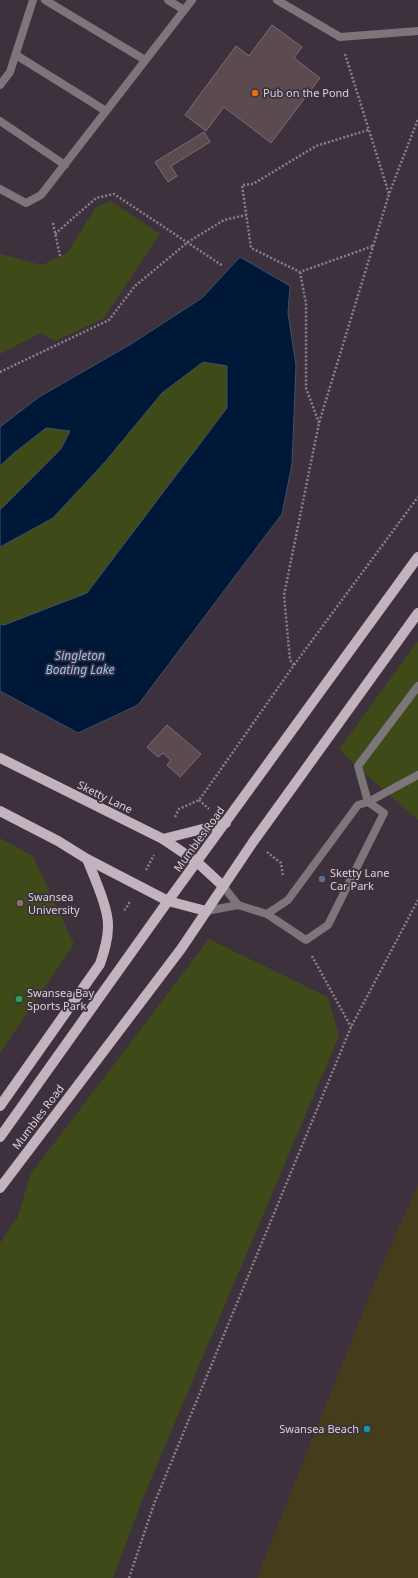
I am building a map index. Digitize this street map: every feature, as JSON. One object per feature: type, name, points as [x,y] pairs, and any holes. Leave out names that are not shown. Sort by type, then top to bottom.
[{"type":"main road","name":"Mumbles Road","points":[[0,1137],[418,556]]},
{"type":"main road","name":"Mumbles Road","points":[[0,1188],[181,949],[253,842],[418,613]]},
{"type":"main road","name":"Sketty Lane","points":[[0,758],[163,839],[197,862],[224,886]]},
{"type":"main road","points":[[0,811],[58,841],[87,859],[168,902],[206,911]]},
{"type":"main road","points":[[163,839],[226,823]]},
{"type":"main road","points":[[0,1106],[100,964],[106,946],[108,926],[107,915],[87,859]]},
{"type":"lane","points":[[0,86],[10,72],[33,0]]},
{"type":"lane","points":[[45,0],[145,60]]},
{"type":"lane","points":[[168,0],[184,10]]},
{"type":"lane","points":[[0,189],[26,203],[41,195],[192,0]]},
{"type":"lane","points":[[277,0],[340,37],[418,31]]},
{"type":"lane","points":[[16,55],[106,111]]},
{"type":"lane","points":[[0,120],[64,165]]},
{"type":"lane","points":[[206,911],[238,906],[267,914],[306,940],[328,925],[384,813],[368,802],[358,766],[418,686]]},
{"type":"lane","points":[[267,914],[288,900],[358,805],[368,802],[418,775]]},
{"type":"lane","points":[[224,886],[238,906]]},
{"type":"path","points":[[340,37],[389,194]]},
{"type":"path","points":[[294,665],[290,660],[284,595],[319,423],[389,194],[418,119]]},
{"type":"path","points":[[368,130],[316,146],[254,184],[242,184],[251,248],[300,272],[373,246]]},
{"type":"path","points":[[55,234],[96,198],[114,194],[224,266]]},
{"type":"path","points":[[0,372],[109,320],[136,286],[188,242],[224,220],[246,215]]},
{"type":"path","points":[[53,223],[60,256]]},
{"type":"path","points":[[300,272],[306,303],[306,388],[319,423]]},
{"type":"path","points":[[107,915],[126,909],[179,809],[199,800],[294,665],[418,496]]},
{"type":"path","points":[[129,1578],[154,1504],[351,1027],[418,900]]},
{"type":"green space","points":[[111,201],[160,234],[103,319],[55,341],[41,333],[0,354],[0,254],[42,265],[67,253],[96,207]]},
{"type":"green space","points":[[203,362],[227,365],[227,408],[87,593],[4,625],[0,624],[0,547],[53,518],[105,462],[162,393]]},
{"type":"green space","points":[[46,428],[71,431],[61,448],[0,510],[0,466]]},
{"type":"green space","points":[[418,641],[418,820],[339,749]]},
{"type":"green space","name":"Swansea Bay Sports Park","points":[[0,838],[33,856],[74,944],[0,1053]]},
{"type":"green space","points":[[209,939],[328,997],[339,1036],[143,1498],[113,1578],[0,1578],[0,1243],[18,1217],[30,1175]]},
{"type":"sand","name":"Swansea Beach","points":[[418,1184],[418,1578],[257,1578],[376,1279]]},
{"type":"water","name":"Singleton Boating Lake","points":[[240,257],[290,286],[288,313],[296,365],[292,464],[282,514],[138,705],[78,733],[0,691],[0,624],[4,625],[87,593],[227,408],[227,366],[203,362],[162,393],[105,462],[53,518],[0,547],[0,510],[61,449],[70,431],[46,428],[0,466],[0,427],[39,397],[131,344],[202,298]]},
{"type":"building","name":"Pub on the Pond","points":[[272,25],[302,47],[294,58],[320,78],[271,143],[224,107],[206,131],[185,115],[236,46],[249,56]]},
{"type":"building","points":[[204,132],[210,142],[171,166],[177,176],[168,182],[155,162]]},
{"type":"building","points":[[167,725],[201,754],[180,777],[167,765],[171,760],[163,753],[158,757],[147,747]]},
{"type":"place","name":"Pub on the Pond","points":[[255,93]]},
{"type":"place","name":"Sketty Lane Car Park","points":[[322,879]]},
{"type":"place","name":"Swansea University","points":[[20,903]]},
{"type":"place","name":"Swansea Bay Sports Park","points":[[19,999]]},
{"type":"place","name":"Swansea Beach","points":[[367,1429]]}]
